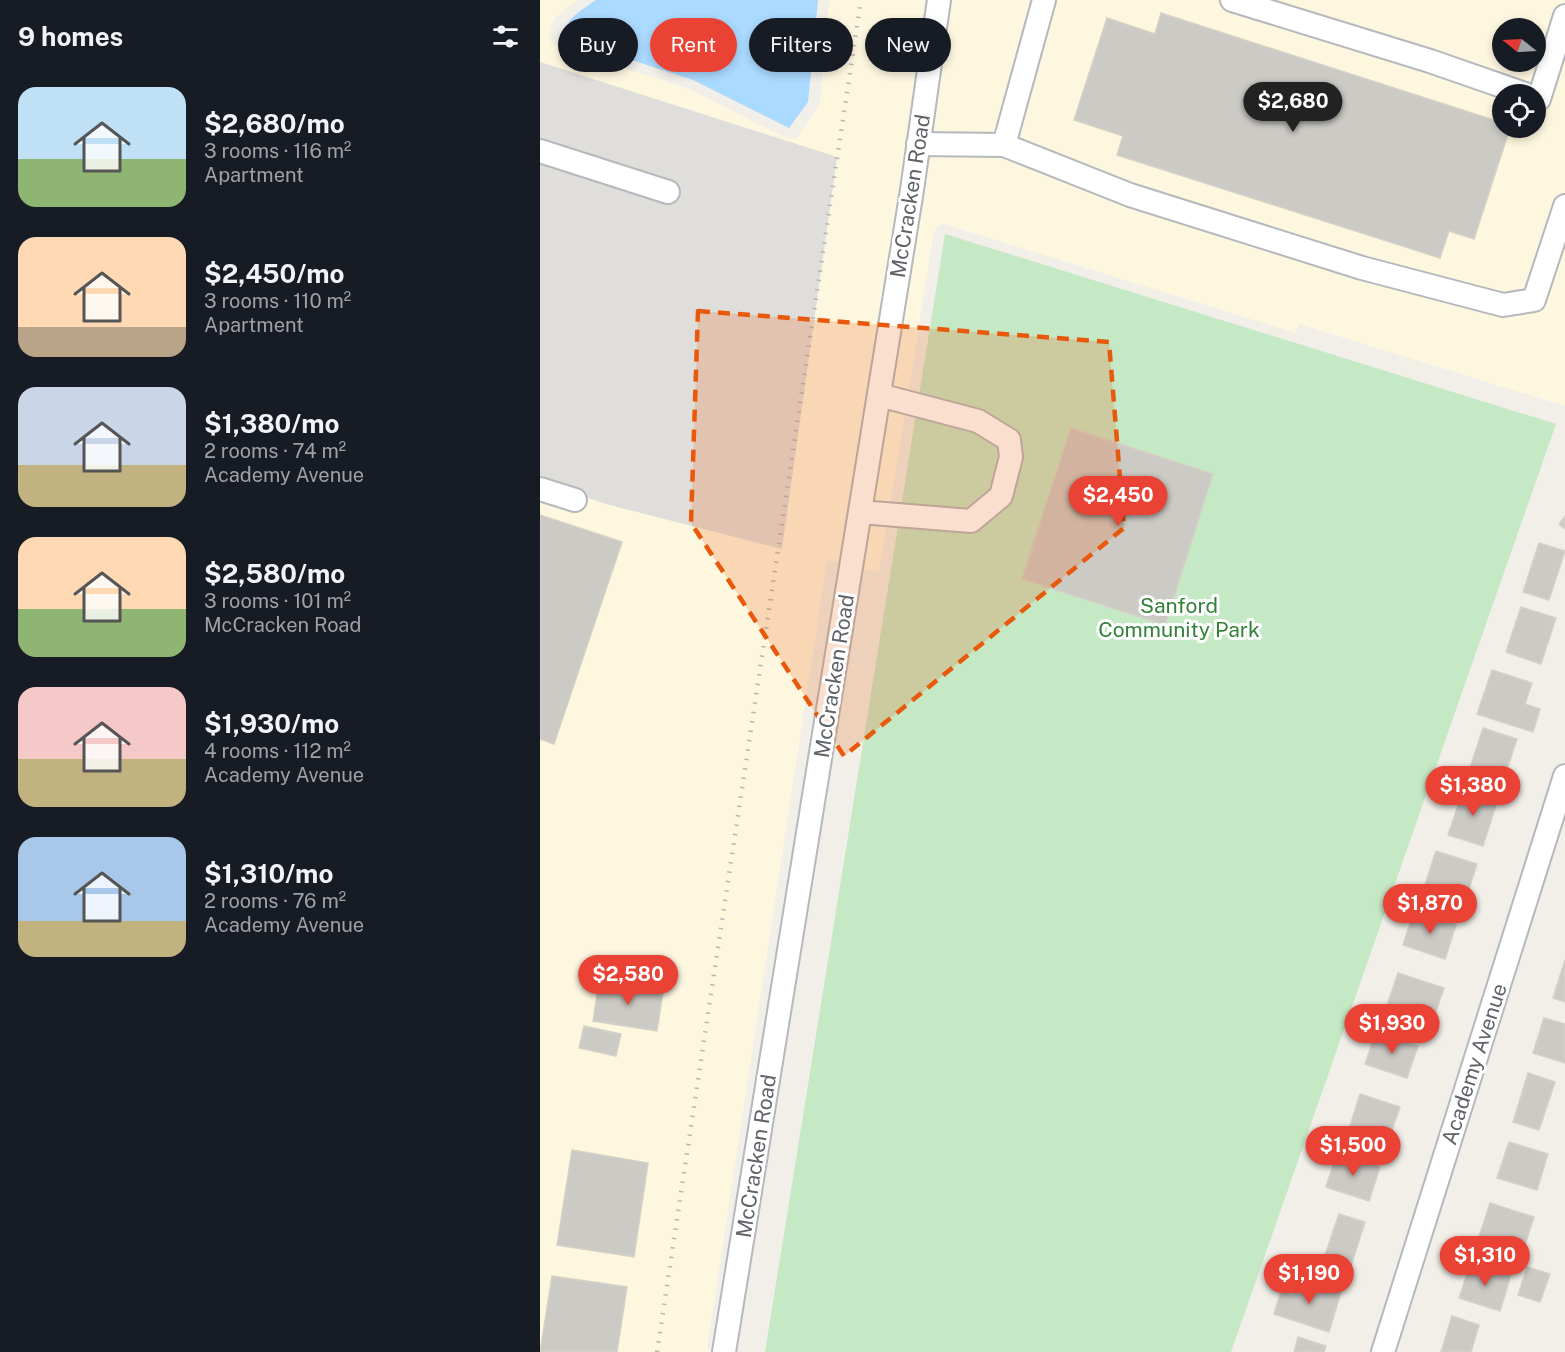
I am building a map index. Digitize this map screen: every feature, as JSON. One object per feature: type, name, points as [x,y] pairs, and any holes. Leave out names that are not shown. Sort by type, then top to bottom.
[{"type":"street","name":"McCracken Road","points":[[724,1352],[879,395],[939,0]]},
{"type":"street","points":[[1004,145],[1044,0]]},
{"type":"street","points":[[1232,0],[1497,84]]},
{"type":"street","points":[[1544,84],[1565,16]]},
{"type":"street","points":[[918,144],[1004,145],[1130,195],[1362,268],[1503,305],[1533,300],[1565,206]]},
{"type":"street","points":[[540,151],[668,192]]},
{"type":"street","points":[[860,512],[971,521],[1001,496],[1011,457],[1009,440],[978,421],[879,395]]},
{"type":"street","points":[[540,489],[575,500]]},
{"type":"street","name":"Academy Avenue","points":[[1383,1352],[1565,776]]},
{"type":"highlighted area","points":[[698,311],[1109,342],[1124,528],[844,756],[691,523]]},
{"type":"shaded area","points":[[540,0],[576,0],[554,19],[549,36],[551,42],[558,46],[558,68],[540,62]]},
{"type":"shaded area","points":[[829,0],[925,0],[923,18],[865,18],[865,72],[915,72],[899,188],[838,563],[827,560],[707,1348],[711,1352],[540,1352],[540,481],[606,504],[782,548],[837,157],[571,72],[637,72],[689,89],[791,139],[797,137],[820,104],[823,72],[853,72],[853,18],[827,18]]},
{"type":"shaded area","points":[[952,0],[1565,0],[1565,406],[1299,324],[1296,333],[944,224],[937,226],[934,232],[879,573],[864,569],[925,193],[942,72],[951,72],[949,18]]},
{"type":"shaded area","points":[[540,62],[558,68],[558,72],[571,72],[837,157],[782,549],[606,504],[540,481]]},
{"type":"green space","name":"Sanford Community Park","points":[[945,234],[1556,424],[1231,1352],[765,1352]]},
{"type":"water","points":[[596,0],[818,0],[816,18],[749,18],[749,72],[811,72],[808,102],[789,128],[693,80],[668,72],[737,72],[737,18],[650,18],[650,66],[638,62],[638,18],[572,18]]},
{"type":"building","points":[[1161,13],[1492,119],[1492,138],[1507,138],[1474,239],[1449,231],[1440,258],[1117,155],[1123,136],[1074,120],[1107,18],[1155,34]]},
{"type":"building","points":[[1071,428],[1213,474],[1165,625],[1022,579]]},
{"type":"building","points":[[540,515],[622,542],[554,744],[540,739]]},
{"type":"building","points":[[1565,516],[1565,529],[1559,524]]},
{"type":"building","points":[[1539,543],[1565,551],[1549,600],[1523,592]]},
{"type":"building","points":[[1521,607],[1556,618],[1541,664],[1506,652]]},
{"type":"building","points":[[1492,670],[1532,683],[1525,704],[1540,709],[1533,732],[1477,714]]},
{"type":"building","points":[[1483,728],[1517,739],[1502,785],[1468,774]]},
{"type":"building","points":[[1464,788],[1498,799],[1483,846],[1448,835]]},
{"type":"building","points":[[1436,851],[1477,864],[1465,901],[1424,888]]},
{"type":"building","points":[[1414,911],[1456,925],[1445,959],[1403,945]]},
{"type":"building","points":[[1565,960],[1565,1002],[1553,998]]},
{"type":"building","points":[[1398,973],[1444,988],[1432,1023],[1386,1008]]},
{"type":"building","points":[[599,982],[663,992],[657,1031],[593,1021]]},
{"type":"building","points":[[1544,1018],[1565,1024],[1565,1063],[1533,1053]]},
{"type":"building","points":[[584,1026],[621,1034],[616,1056],[579,1048]]},
{"type":"building","points":[[1376,1032],[1418,1046],[1407,1078],[1365,1064]]},
{"type":"building","points":[[1528,1073],[1555,1082],[1539,1130],[1513,1122]]},
{"type":"building","points":[[1360,1094],[1400,1107],[1388,1141],[1349,1129]]},
{"type":"building","points":[[1509,1142],[1548,1154],[1537,1190],[1497,1178]]},
{"type":"building","points":[[572,1150],[648,1163],[634,1257],[557,1245]]},
{"type":"building","points":[[1337,1153],[1380,1167],[1369,1201],[1326,1187]]},
{"type":"building","points":[[1490,1203],[1534,1217],[1523,1251],[1479,1237]]},
{"type":"building","points":[[1339,1214],[1365,1222],[1349,1272],[1322,1264]]},
{"type":"building","points":[[1471,1262],[1511,1275],[1500,1311],[1459,1298]]},
{"type":"building","points":[[1527,1267],[1550,1274],[1540,1302],[1518,1295]]},
{"type":"building","points":[[552,1276],[627,1287],[617,1352],[540,1352]]},
{"type":"building","points":[[1298,1278],[1341,1292],[1329,1332],[1274,1314],[1281,1291],[1292,1295]]},
{"type":"building","points":[[1452,1316],[1479,1325],[1471,1352],[1441,1352]]},
{"type":"building","points":[[1298,1337],[1326,1346],[1324,1352],[1294,1352]]},
{"type":"railway","points":[[657,1352],[861,0]]}]
